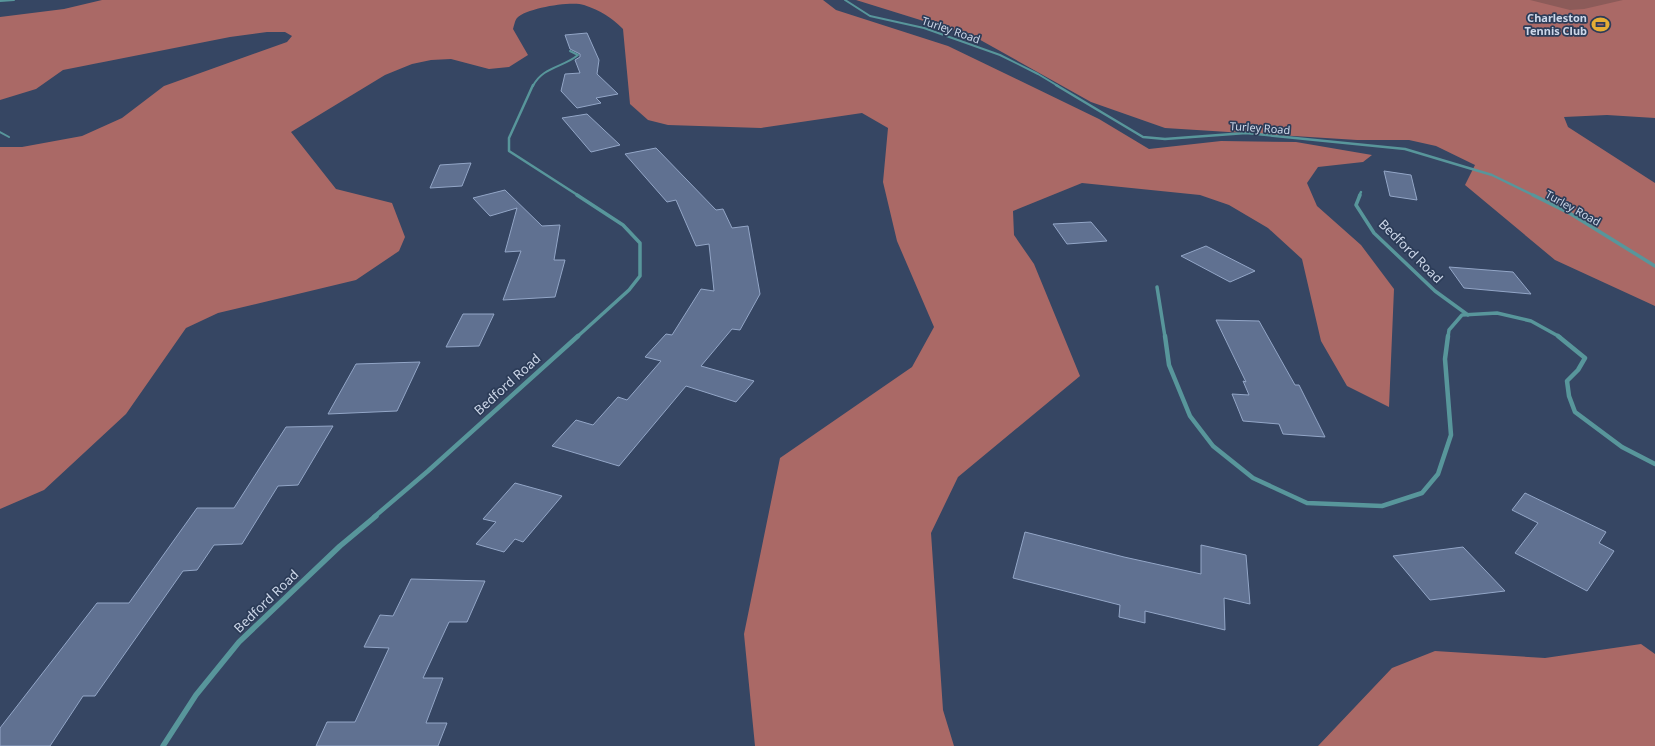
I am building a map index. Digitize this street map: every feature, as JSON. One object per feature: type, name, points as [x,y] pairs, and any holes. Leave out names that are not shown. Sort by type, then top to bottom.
[{"type":"street","points":[[0,1],[14,0]]},
{"type":"street","name":"Turley Road","points":[[845,0],[870,16],[924,28],[1000,55],[1038,74],[1084,103],[1143,137],[1165,139],[1246,133],[1405,149],[1492,175],[1571,214],[1655,266]]},
{"type":"street","name":"Bedford Road","points":[[163,746],[196,695],[239,642],[340,546],[428,471],[629,290],[640,276],[640,243],[623,225],[509,151],[509,138],[536,80],[551,68],[571,61],[578,55],[570,51]]},
{"type":"street","name":"Bedford Road","points":[[1361,192],[1356,205],[1374,233],[1435,291],[1468,315]]},
{"type":"street","points":[[1157,287],[1169,365],[1190,416],[1213,446],[1253,478],[1307,503],[1382,506],[1422,493],[1438,474],[1450,435],[1444,359],[1449,330],[1462,315],[1497,313],[1531,321],[1564,339],[1585,358],[1578,370],[1567,381],[1569,396],[1575,412],[1622,447],[1655,464]]},
{"type":"lane","points":[[0,132],[9,137]]},
{"type":"shaded area","points":[[102,0],[823,0],[836,10],[948,46],[1099,119],[1149,149],[1221,141],[1296,142],[1372,155],[1363,162],[1318,167],[1307,183],[1317,206],[1361,245],[1394,289],[1389,407],[1347,386],[1321,341],[1302,259],[1268,228],[1229,205],[1200,195],[1082,183],[1013,211],[1014,235],[1034,264],[1080,376],[958,477],[931,533],[943,710],[954,746],[755,746],[744,634],[780,458],[912,367],[934,327],[897,241],[883,182],[888,128],[862,113],[761,128],[668,125],[648,120],[630,104],[623,29],[610,18],[596,10],[584,5],[569,4],[539,8],[522,14],[517,18],[513,29],[528,55],[509,67],[489,69],[451,59],[431,60],[412,64],[385,75],[291,132],[336,189],[392,203],[405,237],[399,251],[356,280],[218,313],[186,328],[126,414],[44,490],[0,509],[0,147],[22,147],[82,136],[122,118],[164,86],[287,42],[292,36],[285,32],[267,32],[230,37],[63,70],[36,89],[0,100],[0,17],[64,9]]},
{"type":"shaded area","points":[[856,0],[1530,0],[1570,10],[1584,9],[1623,0],[1655,0],[1655,118],[1607,115],[1564,117],[1568,127],[1655,183],[1655,306],[1555,260],[1465,185],[1475,165],[1436,146],[1409,140],[1357,140],[1165,128],[1091,102],[975,37]]},
{"type":"shaded area","name":"Charleston Tennis Club","points":[[1489,0],[1655,0],[1602,34]]},
{"type":"shaded area","points":[[1641,644],[1655,654],[1655,746],[1318,746],[1392,668],[1435,651],[1545,658]]},
{"type":"building","points":[[587,33],[599,60],[597,74],[618,94],[596,98],[601,103],[577,108],[561,91],[565,74],[580,73],[575,60],[580,57],[580,54],[570,49],[565,35]]},
{"type":"building","points":[[587,114],[620,145],[591,152],[562,118]]},
{"type":"building","points":[[656,148],[716,210],[723,209],[732,228],[748,226],[760,294],[740,330],[732,329],[701,366],[754,381],[736,402],[686,386],[619,466],[552,446],[576,420],[593,425],[618,397],[627,400],[661,361],[645,357],[666,334],[672,335],[701,289],[714,291],[709,244],[696,246],[676,200],[667,202],[625,154]]},
{"type":"building","points":[[471,163],[462,186],[430,188],[440,165]]},
{"type":"building","points":[[1384,171],[1411,175],[1417,200],[1390,196]]},
{"type":"building","points":[[505,190],[542,226],[560,225],[554,260],[565,260],[555,297],[503,300],[521,251],[505,252],[517,208],[490,216],[473,198]]},
{"type":"building","points":[[1091,222],[1107,241],[1067,244],[1053,224]]},
{"type":"building","points":[[1206,246],[1255,271],[1230,282],[1181,256]]},
{"type":"building","points":[[1449,267],[1513,272],[1531,294],[1464,288]]},
{"type":"building","points":[[463,314],[494,314],[479,346],[446,347]]},
{"type":"building","points":[[1216,320],[1259,321],[1295,385],[1299,385],[1325,437],[1283,434],[1279,424],[1243,421],[1232,394],[1249,395],[1243,381],[1246,382]]},
{"type":"building","points":[[420,362],[397,411],[328,414],[356,364]]},
{"type":"building","points":[[333,426],[298,485],[278,486],[242,544],[214,545],[197,570],[183,571],[95,696],[83,696],[50,746],[0,746],[0,728],[97,603],[129,603],[197,508],[234,508],[286,427]]},
{"type":"building","points":[[515,483],[562,496],[523,542],[515,539],[504,552],[476,544],[496,522],[483,519]]},
{"type":"building","points":[[1525,493],[1606,532],[1599,543],[1614,551],[1587,591],[1515,553],[1538,523],[1512,510]]},
{"type":"building","points":[[1025,532],[1124,557],[1201,574],[1201,545],[1246,555],[1250,604],[1224,598],[1225,630],[1145,611],[1145,623],[1119,617],[1120,605],[1013,578]]},
{"type":"building","points":[[1463,547],[1505,591],[1430,600],[1393,556]]},
{"type":"building","points":[[411,579],[485,581],[467,622],[449,622],[423,678],[443,678],[426,723],[447,723],[438,746],[316,746],[327,722],[355,722],[389,648],[364,647],[380,615],[393,616]]},
{"type":"place","name":"Charleston Tennis Club","points":[[1600,24]]}]
